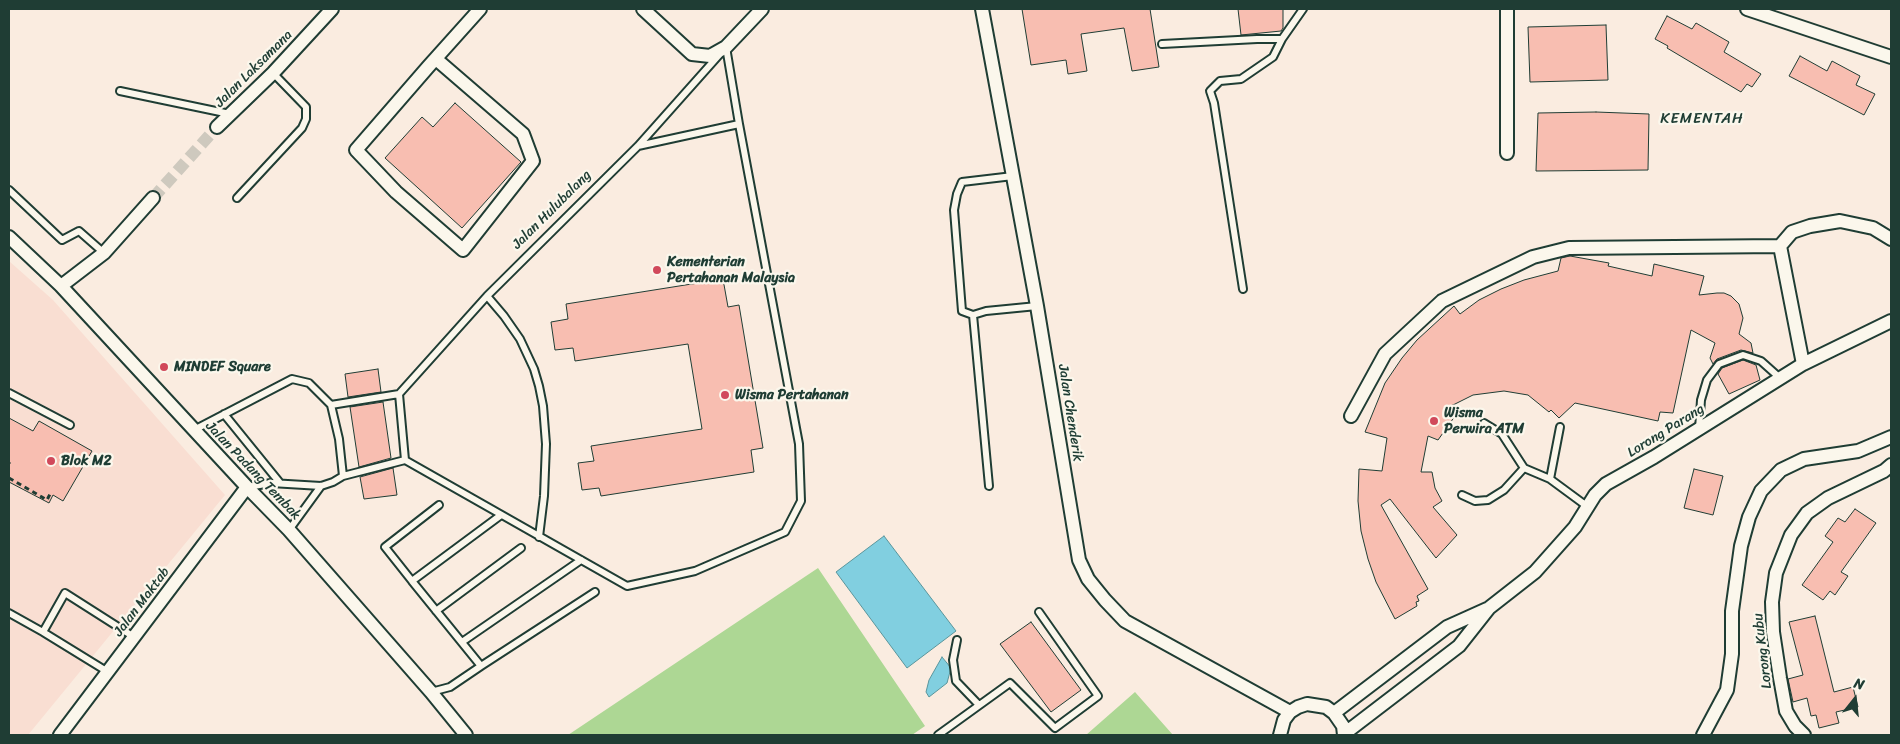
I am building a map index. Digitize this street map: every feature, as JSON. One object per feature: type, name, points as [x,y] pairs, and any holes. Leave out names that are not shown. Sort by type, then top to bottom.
[{"type":"street","name":"Jalan Laksamana","points":[[217,127],[273,73],[332,9]]},
{"type":"street","points":[[436,59],[523,134],[533,161],[463,250],[396,192],[356,150],[436,59],[480,9]]},
{"type":"street","name":"Jalan Hulubalang","points":[[643,9],[692,54],[710,56],[726,47],[762,9]]},
{"type":"street","name":"Jalan Chenderik","points":[[982,9],[1037,306],[1078,560],[1088,579],[1104,600],[1126,621],[1290,712]]},
{"type":"street","points":[[1507,9],[1507,153]]},
{"type":"street","points":[[1747,9],[1891,58]]},
{"type":"street","points":[[61,286],[104,253],[153,198]]},
{"type":"street","points":[[1351,416],[1385,354],[1442,301],[1533,257],[1569,248],[1780,246],[1792,232],[1810,226],[1840,221],[1873,228],[1891,239]]},
{"type":"street","name":"Jalan Padang Tembak","points":[[9,236],[61,286],[289,530],[431,692],[466,735]]},
{"type":"street","points":[[1780,246],[1803,364]]},
{"type":"street","name":"Lorong Parang","points":[[1344,735],[1459,646],[1489,608],[1535,572],[1575,527],[1595,495],[1606,484],[1803,364],[1891,321]]},
{"type":"street","name":"Lorong Kubu","points":[[1703,735],[1727,690],[1732,654],[1732,611],[1741,546],[1749,517],[1761,491],[1782,470],[1804,459],[1858,451],[1891,437]]},
{"type":"street","name":"Lorong Kubu","points":[[1804,735],[1795,726],[1786,711],[1780,678],[1773,632],[1772,609],[1776,573],[1790,535],[1807,513],[1828,498],[1891,465]]},
{"type":"street","name":"Jalan Maktab","points":[[60,735],[247,487]]},
{"type":"street","name":"Lorong Parang","points":[[1334,713],[1447,627],[1489,608]]},
{"type":"street","points":[[1280,735],[1284,720],[1290,712],[1307,704],[1326,708],[1334,713],[1339,719],[1344,735]]},
{"type":"lane","points":[[1242,289],[1214,103],[1210,91],[1220,81],[1241,79],[1273,57],[1282,39],[1303,9]]},
{"type":"lane","points":[[1162,44],[1282,39]]},
{"type":"lane","points":[[247,487],[271,483],[321,486],[343,476],[405,460],[627,586],[694,571],[785,532],[801,501],[799,444],[726,47]]},
{"type":"lane","name":"Jalan Hulubalang","points":[[399,394],[487,296],[638,146],[726,47]]},
{"type":"lane","points":[[237,198],[302,128],[306,119],[306,108],[273,73]]},
{"type":"lane","points":[[120,91],[230,114]]},
{"type":"lane","points":[[638,146],[739,124]]},
{"type":"lane","points":[[1013,176],[962,182],[957,194],[954,210],[962,311],[973,315],[986,311],[1037,306]]},
{"type":"lane","points":[[9,190],[62,240],[79,231],[104,253]]},
{"type":"lane","points":[[487,296],[520,339],[534,369],[539,386],[545,425],[546,453],[544,496],[539,537]]},
{"type":"lane","points":[[973,315],[989,486]]},
{"type":"lane","points":[[1699,429],[1701,400],[1707,380],[1719,364],[1743,355],[1761,361],[1780,378]]},
{"type":"lane","points":[[194,430],[292,379],[309,383],[331,405],[339,439],[343,476]]},
{"type":"lane","points":[[9,393],[70,425]]},
{"type":"lane","points":[[331,405],[399,394],[405,460]]},
{"type":"lane","points":[[224,414],[280,483]]},
{"type":"lane","points":[[1484,423],[1502,434],[1524,468],[1550,479],[1588,507]]},
{"type":"lane","points":[[1550,479],[1560,427]]},
{"type":"lane","points":[[1462,494],[1475,501],[1488,500],[1504,490],[1524,468]]},
{"type":"lane","points":[[289,530],[321,486]]},
{"type":"lane","points":[[439,505],[385,547],[481,666]]},
{"type":"lane","points":[[412,581],[501,515]]},
{"type":"lane","points":[[436,610],[521,548]]},
{"type":"lane","points":[[462,642],[581,560]]},
{"type":"lane","points":[[431,692],[450,687],[595,592]]},
{"type":"lane","points":[[43,632],[65,593],[134,637]]},
{"type":"lane","points":[[938,735],[1010,682],[1055,728],[1098,696],[1039,612]]},
{"type":"lane","points":[[9,613],[108,672]]},
{"type":"lane","points":[[957,640],[953,660],[956,680],[978,705]]},
{"type":"path","points":[[20,484],[23,479]]},
{"type":"path","points":[[9,480],[20,484],[47,500],[50,494]]},
{"type":"shaded area","points":[[9,261],[53,300],[225,495],[28,735],[9,735]]},
{"type":"green space","points":[[818,568],[925,726],[912,735],[568,735]]},
{"type":"green space","points":[[1135,692],[1173,735],[1086,735]]},
{"type":"water","points":[[884,536],[956,631],[907,668],[836,572]]},
{"type":"water","points":[[942,657],[951,668],[947,683],[929,697],[926,692],[929,680]]},
{"type":"building","points":[[1022,9],[1150,9],[1159,67],[1132,71],[1124,28],[1081,34],[1087,71],[1068,74],[1066,60],[1031,65]]},
{"type":"building","points":[[1238,9],[1283,9],[1283,28],[1281,31],[1241,35]]},
{"type":"building","points":[[1667,16],[1692,29],[1696,23],[1729,42],[1724,52],[1761,74],[1752,87],[1747,84],[1741,92],[1655,39]]},
{"type":"building","points":[[1606,25],[1608,80],[1530,82],[1528,27]]},
{"type":"building","points":[[1800,56],[1827,71],[1832,61],[1860,76],[1856,85],[1875,94],[1864,115],[1789,76]]},
{"type":"building","points":[[455,103],[521,162],[462,228],[385,158],[422,117],[433,127]]},
{"type":"building","points":[[1596,112],[1649,114],[1648,170],[1536,171],[1538,113]]},
{"type":"building","points":[[1570,256],[1609,263],[1608,266],[1652,276],[1654,264],[1704,276],[1699,295],[1724,293],[1731,296],[1739,304],[1743,318],[1739,334],[1751,343],[1753,353],[1741,350],[1717,359],[1713,364],[1710,358],[1715,343],[1691,330],[1673,413],[1660,412],[1658,421],[1575,403],[1559,418],[1551,410],[1549,412],[1528,395],[1504,391],[1473,395],[1447,408],[1455,416],[1438,440],[1428,436],[1421,472],[1432,472],[1435,488],[1442,501],[1433,507],[1457,535],[1436,558],[1390,499],[1381,505],[1428,589],[1417,596],[1419,601],[1416,602],[1417,606],[1395,619],[1376,582],[1368,559],[1361,531],[1358,501],[1359,469],[1382,471],[1387,438],[1365,432],[1385,383],[1417,340],[1454,306],[1460,314],[1479,300],[1501,289],[1524,280],[1558,271],[1561,258]]},
{"type":"building","name":"Wisma Pertahanan","points":[[723,279],[728,307],[739,305],[763,448],[751,450],[754,472],[601,496],[599,488],[582,490],[578,463],[594,461],[591,446],[702,429],[688,344],[575,361],[573,348],[555,350],[551,322],[568,319],[566,304]]},
{"type":"building","points":[[1743,360],[1756,365],[1760,380],[1729,394],[1718,374],[1722,368]]},
{"type":"building","points":[[378,369],[381,392],[348,397],[345,374]]},
{"type":"building","points":[[383,402],[391,458],[359,467],[350,407]]},
{"type":"building","name":"Blok M2","points":[[9,418],[33,431],[39,421],[92,451],[63,501],[53,495],[49,503],[9,482]]},
{"type":"building","points":[[393,468],[397,495],[364,499],[360,477]]},
{"type":"building","points":[[1694,469],[1723,476],[1713,515],[1684,508]]},
{"type":"building","points":[[1855,509],[1876,523],[1841,572],[1848,576],[1835,595],[1830,591],[1823,600],[1802,585],[1833,542],[1825,536],[1838,518],[1845,522]]},
{"type":"building","points":[[1815,616],[1834,692],[1853,687],[1858,707],[1836,712],[1839,723],[1819,728],[1816,715],[1811,716],[1807,698],[1793,702],[1788,679],[1803,675],[1789,622]]},
{"type":"building","points":[[1031,622],[1081,690],[1051,712],[1000,644]]},
{"type":"tunnel","points":[[153,198],[217,127]]},
{"type":"place","name":"Kementerian Pertahanan Malaysia","points":[[657,270]]},
{"type":"place","name":"MINDEF Square","points":[[164,367]]},
{"type":"place","name":"Wisma Pertahanan","points":[[725,395]]},
{"type":"place","name":"Wisma Perwira ATM","points":[[1434,421]]},
{"type":"place","name":"Blok M2","points":[[51,461]]},
{"type":"district","name":"KEMENTAH","points":[[1702,119]]}]
